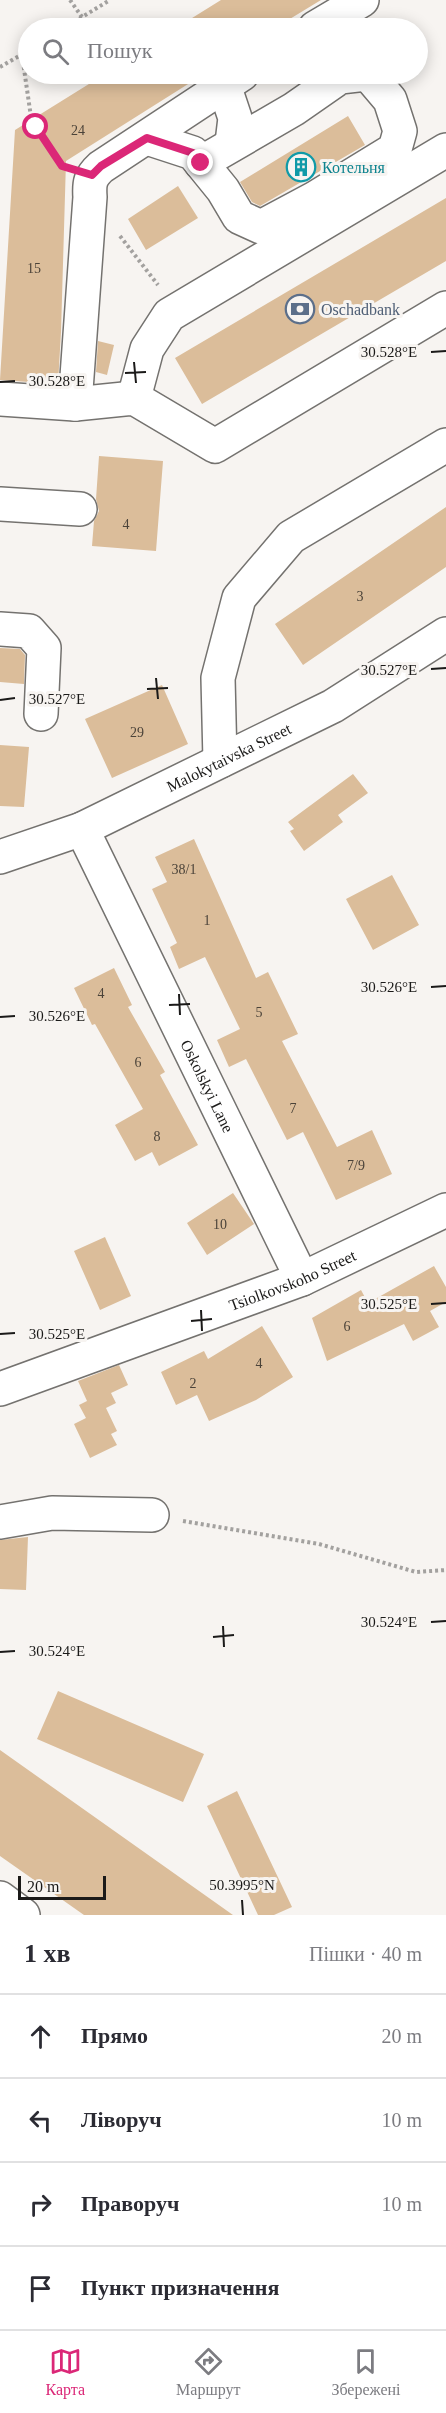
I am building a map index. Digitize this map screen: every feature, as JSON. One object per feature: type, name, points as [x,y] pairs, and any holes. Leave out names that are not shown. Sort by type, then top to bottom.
[{"type":"street","points":[[332,18],[362,0]]},
{"type":"street","points":[[75,404],[89,183],[92,175],[101,166],[147,138],[226,84]]},
{"type":"street","points":[[232,143],[236,118],[233,84]]},
{"type":"street","points":[[201,163],[294,109],[330,84]]},
{"type":"street","points":[[147,138],[193,153],[223,190],[239,217],[261,227],[315,198],[394,149],[400,131],[390,100],[376,84]]},
{"type":"street","points":[[134,398],[147,349],[169,315],[446,150]]},
{"type":"street","points":[[0,399],[75,404],[134,398],[215,446],[446,308]]},
{"type":"street","points":[[220,761],[218,678],[239,598],[291,537],[446,445]]},
{"type":"street","points":[[0,504],[80,509]]},
{"type":"street","points":[[0,629],[28,632],[44,648],[41,714]]},
{"type":"street","name":"Malokytaivska Street","points":[[0,857],[82,829],[333,706],[446,634]]},
{"type":"street","name":"Oskolskyi Lane","points":[[82,829],[302,1279]]},
{"type":"street","name":"Tsiolkovskoho Street","points":[[0,1389],[302,1279],[446,1210]]},
{"type":"street","points":[[0,1522],[52,1513],[152,1515]]},
{"type":"street","points":[[0,1898],[23,1915]]},
{"type":"path","points":[[70,0],[82,17],[110,0]]},
{"type":"path","points":[[0,67],[18,57]]},
{"type":"path","points":[[25,84],[28,104],[36,127],[62,166],[92,175]]},
{"type":"path","points":[[118,234],[177,310]]},
{"type":"path","points":[[152,1515],[319,1544],[416,1572],[446,1570]]},
{"type":"building","points":[[221,0],[321,0],[291,18],[192,18]]},
{"type":"building","points":[[89,84],[188,84],[66,161],[58,384],[0,380],[15,130]]},
{"type":"building","name":"Котельня","points":[[348,116],[365,145],[260,206],[252,202],[240,182]]},
{"type":"building","points":[[178,186],[198,218],[146,250],[128,219]]},
{"type":"building","points":[[446,198],[446,261],[202,404],[175,358]]},
{"type":"building","points":[[98,341],[114,345],[107,375],[96,372]]},
{"type":"building","points":[[99,456],[163,461],[156,551],[92,546],[94,521],[99,511],[96,499]]},
{"type":"building","points":[[446,507],[446,567],[303,665],[275,624]]},
{"type":"building","points":[[0,648],[20,649],[25,655],[24,684],[0,682]]},
{"type":"building","points":[[162,685],[188,744],[112,778],[85,719]]},
{"type":"building","points":[[0,745],[29,747],[24,807],[0,806]]},
{"type":"building","points":[[353,774],[368,793],[338,815],[343,822],[304,851],[290,831],[294,829],[288,822]]},
{"type":"building","points":[[194,839],[256,978],[268,972],[298,1034],[282,1041],[337,1147],[372,1130],[392,1174],[336,1200],[303,1132],[287,1140],[246,1059],[229,1067],[217,1040],[240,1029],[205,957],[179,969],[170,947],[177,943],[152,889],[167,882],[155,857]]},
{"type":"building","points":[[392,875],[419,925],[373,950],[346,899]]},
{"type":"building","points":[[114,968],[132,1005],[128,1007],[165,1072],[160,1075],[198,1145],[159,1166],[152,1152],[135,1161],[115,1125],[143,1109],[95,1024],[92,1025],[74,988]]},
{"type":"building","points":[[233,1193],[254,1224],[207,1255],[187,1223]]},
{"type":"building","points":[[105,1237],[131,1296],[100,1310],[74,1251]]},
{"type":"building","points":[[434,1266],[446,1287],[446,1302],[430,1311],[439,1327],[413,1341],[404,1324],[327,1361],[312,1318],[361,1290],[368,1303]]},
{"type":"building","points":[[262,1326],[293,1377],[256,1400],[209,1421],[197,1395],[176,1405],[161,1372],[204,1351],[208,1359]]},
{"type":"building","points":[[119,1365],[128,1385],[111,1393],[116,1403],[106,1408],[117,1431],[111,1434],[117,1445],[90,1458],[74,1424],[86,1418],[79,1405],[87,1401],[78,1381]]},
{"type":"building","points":[[28,1537],[26,1590],[0,1589],[0,1540]]},
{"type":"building","points":[[58,1691],[204,1754],[183,1802],[37,1739]]},
{"type":"building","points":[[0,1750],[233,1915],[84,1915],[0,1856]]},
{"type":"building","points":[[237,1791],[292,1907],[274,1915],[258,1915],[207,1806]]},
{"type":"place","name":"Котельня","points":[[301,167]]},
{"type":"place","name":"Oschadbank","points":[[300,309]]},
{"type":"route","points":[[36,127],[58,162],[68,170],[92,175],[101,166],[147,138],[193,153],[201,163]]}]
